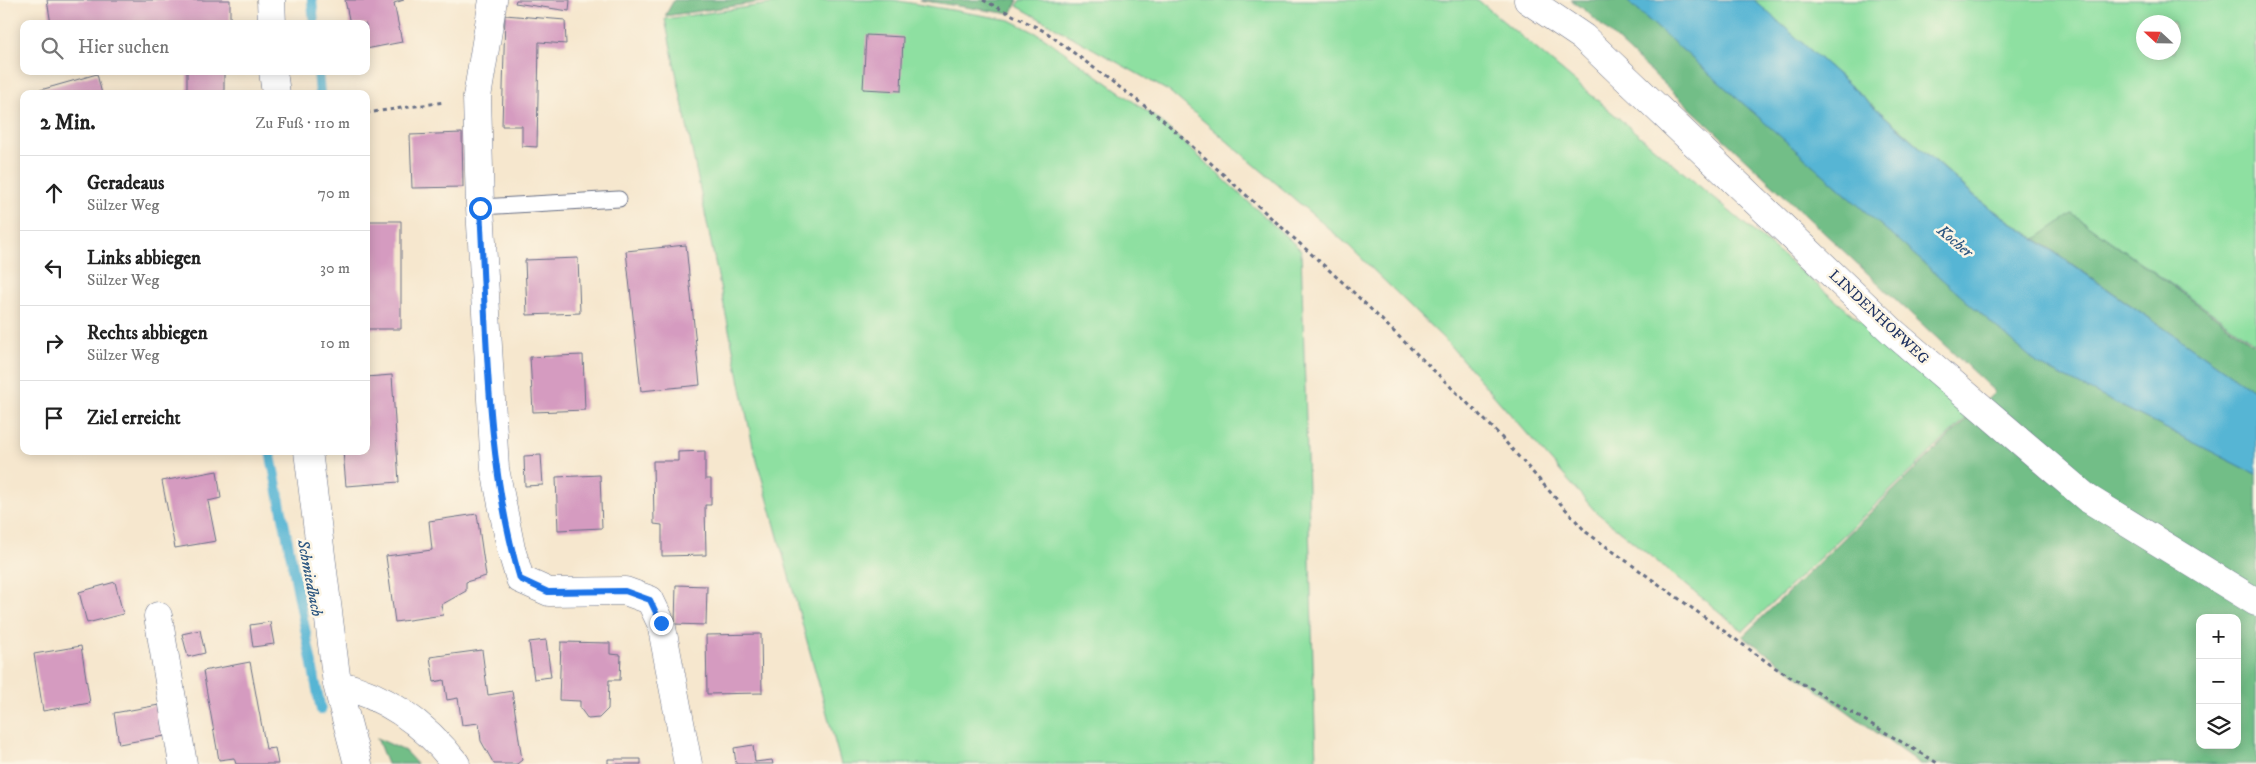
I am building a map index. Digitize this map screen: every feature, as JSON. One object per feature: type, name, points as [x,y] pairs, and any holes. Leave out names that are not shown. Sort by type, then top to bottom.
[{"type":"street","points":[[271,0],[272,20]]},
{"type":"street","points":[[493,0],[477,97],[480,208],[495,470],[511,550],[520,579],[548,592],[625,591],[650,600],[661,623],[688,764]]},
{"type":"street","name":"LINDENHOFWEG","points":[[1528,0],[1583,37],[1894,333],[2087,498],[2256,602]]},
{"type":"street","points":[[274,75],[276,90]]},
{"type":"street","points":[[308,455],[337,684],[356,764]]},
{"type":"street","points":[[158,616],[183,764]]},
{"type":"street","points":[[337,684],[360,689],[389,702],[441,745],[456,764]]},
{"type":"lane","points":[[480,208],[619,198]]},
{"type":"path","points":[[983,0],[1046,32],[1162,119],[1350,289],[1493,428],[1586,532],[1774,667],[1939,764]]},
{"type":"path","points":[[370,112],[477,97]]},
{"type":"green space","points":[[674,0],[776,0],[665,16]]},
{"type":"green space","points":[[798,0],[893,0],[1010,20],[1042,36],[1159,120],[1301,250],[1316,764],[841,764],[753,446],[665,19]]},
{"type":"green space","points":[[919,0],[1018,0],[1011,14]]},
{"type":"green space","points":[[1021,0],[1478,0],[1891,347],[1980,405],[1743,631],[1595,511],[1446,341],[1349,246],[1170,92],[1017,6]]},
{"type":"green space","points":[[1571,0],[1626,0],[2038,364],[2256,474],[2256,764],[1920,764],[1743,636],[1995,392],[1585,10]]},
{"type":"green space","points":[[1754,0],[2256,0],[2256,344],[2072,214],[2036,239],[1981,201]]},
{"type":"green space","points":[[2072,214],[2256,346],[2256,392],[2036,239]]},
{"type":"green space","points":[[377,738],[405,751],[417,764],[387,764]]},
{"type":"water","name":"Kocher","points":[[1626,0],[1754,0],[1980,201],[2256,392],[2256,474],[2038,364]]},
{"type":"building","points":[[47,0],[230,0],[230,20],[50,20]]},
{"type":"building","points":[[345,0],[404,0],[394,3],[402,42],[370,48],[370,20],[349,20]]},
{"type":"building","points":[[516,0],[570,0],[569,11],[515,3]]},
{"type":"building","points":[[505,15],[565,20],[566,44],[539,42],[537,147],[522,146],[522,126],[502,126]]},
{"type":"building","points":[[866,35],[903,37],[901,91],[863,89]]},
{"type":"building","points":[[97,75],[101,90],[41,90]]},
{"type":"building","points":[[187,75],[224,75],[224,90],[187,90]]},
{"type":"building","points":[[462,133],[463,187],[412,188],[410,135]]},
{"type":"building","points":[[370,221],[401,221],[401,329],[370,329]]},
{"type":"building","points":[[686,245],[700,385],[641,391],[626,251]]},
{"type":"building","points":[[578,258],[580,313],[527,315],[525,260]]},
{"type":"building","points":[[583,355],[585,410],[533,412],[530,357]]},
{"type":"building","points":[[392,375],[399,482],[346,486],[343,455],[370,455],[370,377]]},
{"type":"building","points":[[705,451],[705,479],[711,479],[711,505],[705,505],[706,555],[662,556],[662,525],[654,524],[653,461],[678,461],[678,452]]},
{"type":"building","points":[[541,455],[543,485],[525,486],[524,456]]},
{"type":"building","points":[[217,471],[221,498],[208,501],[216,541],[175,548],[162,481]]},
{"type":"building","points":[[600,475],[602,528],[558,530],[556,477]]},
{"type":"building","points":[[477,514],[486,576],[466,582],[466,591],[441,605],[443,615],[395,622],[386,556],[432,550],[429,521]]},
{"type":"building","points":[[115,582],[123,614],[87,623],[79,592]]},
{"type":"building","points":[[676,585],[707,586],[706,625],[675,624]]},
{"type":"building","points":[[270,622],[274,644],[253,647],[250,625]]},
{"type":"building","points":[[200,630],[205,653],[188,657],[182,634]]},
{"type":"building","points":[[761,634],[762,693],[707,694],[706,635]]},
{"type":"building","points":[[546,640],[551,677],[534,679],[529,642]]},
{"type":"building","points":[[561,642],[610,643],[610,654],[621,655],[620,680],[609,680],[608,709],[599,718],[588,719],[580,708],[580,701],[559,700]]},
{"type":"building","points":[[81,646],[90,703],[43,711],[34,654]]},
{"type":"building","points":[[482,650],[488,695],[512,691],[522,760],[517,764],[494,764],[481,741],[479,723],[462,725],[458,698],[447,700],[444,680],[434,682],[430,657]]},
{"type":"building","points":[[250,662],[266,749],[275,748],[278,764],[236,764],[234,758],[219,760],[203,671]]},
{"type":"building","points":[[159,705],[165,736],[119,744],[114,713]]},
{"type":"building","points":[[753,745],[755,762],[772,760],[773,764],[736,764],[734,748]]},
{"type":"building","points":[[608,759],[641,759],[641,764],[608,764]]},
{"type":"waterway","name":"Schmiedbach","points":[[312,0],[314,20]]},
{"type":"waterway","name":"Schmiedbach","points":[[318,75],[320,90]]},
{"type":"waterway","name":"Schmiedbach","points":[[271,455],[321,710]]},
{"type":"route","points":[[480,208],[495,470],[511,550],[520,579],[548,592],[625,591],[650,600],[661,623]]}]
